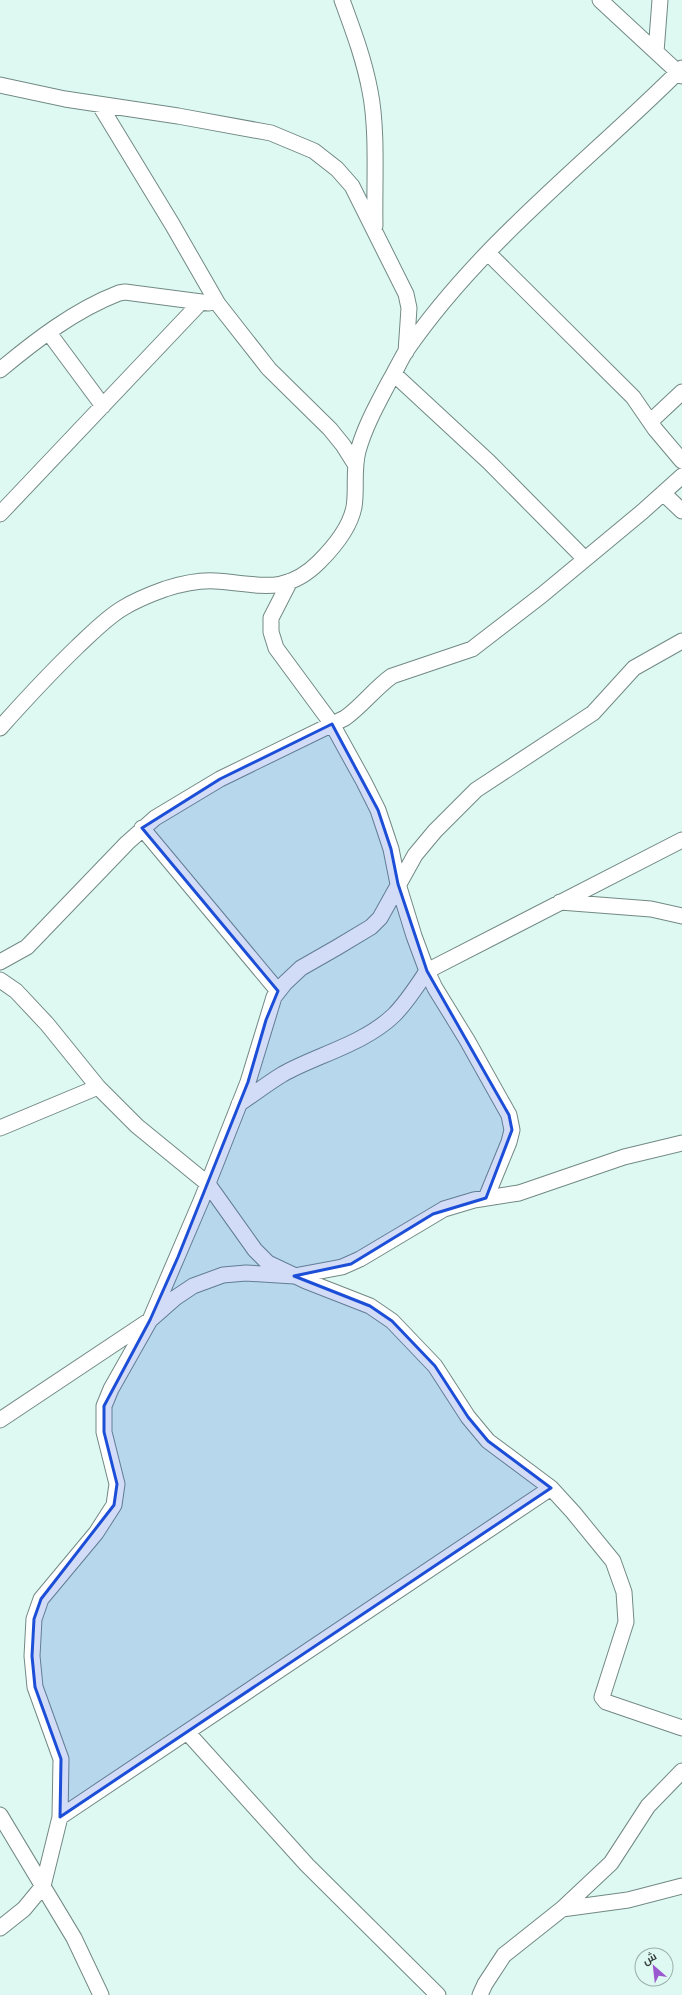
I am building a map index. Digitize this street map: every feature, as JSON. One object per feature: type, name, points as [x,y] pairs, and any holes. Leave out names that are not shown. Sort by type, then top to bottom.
[{"type":"street","points":[[342,0],[362,55],[371,92],[374,123],[376,231]]},
{"type":"street","points":[[0,728],[59,664],[93,632],[121,609],[140,599],[185,583],[212,581],[259,587],[274,586],[290,581],[308,572],[319,563],[336,544],[349,522],[354,506],[355,464],[363,432],[406,352],[463,278],[528,212],[681,72],[656,52],[600,0]]},
{"type":"street","points":[[656,52],[660,0]]},
{"type":"street","points":[[0,85],[65,99],[178,116],[271,134],[314,151],[337,169],[352,186],[376,231],[408,300],[409,308],[406,352]]},
{"type":"street","points":[[99,104],[172,224],[218,304],[269,369],[330,429],[343,445],[355,464]]},
{"type":"street","points":[[488,253],[633,397],[682,461]]},
{"type":"street","points":[[0,370],[80,312],[110,296],[125,292],[218,304]]},
{"type":"street","points":[[0,514],[202,302]]},
{"type":"street","points":[[49,333],[103,406]]},
{"type":"street","points":[[394,374],[489,462],[584,559]]},
{"type":"street","points":[[651,421],[682,392]]},
{"type":"street","points":[[0,962],[28,947],[142,828],[155,818],[220,779],[332,724],[355,711],[392,676],[472,649],[542,595],[682,476]]},
{"type":"street","points":[[663,493],[682,511]]},
{"type":"street","points":[[290,581],[272,618],[271,632],[276,648],[332,724],[378,810],[391,849],[398,884],[414,936],[427,971],[435,988],[467,1040],[509,1115],[512,1130],[509,1142],[486,1198]]},
{"type":"street","points":[[0,1928],[24,1909],[43,1886],[60,1817],[61,1760],[35,1688],[32,1656],[34,1619],[41,1599],[96,1533],[114,1505],[117,1484],[104,1432],[104,1406],[111,1389],[150,1320],[208,1184],[248,1082],[274,997],[301,968],[342,944],[380,918],[388,907],[398,884],[416,855],[435,831],[476,790],[593,713],[634,668],[682,641]]},
{"type":"street","points":[[142,828],[278,991]]},
{"type":"street","points":[[240,1104],[283,1074],[340,1048],[381,1025],[393,1016],[407,1000],[427,971],[682,840]]},
{"type":"street","points":[[559,902],[651,909],[682,916]]},
{"type":"street","points":[[0,980],[16,991],[47,1024],[98,1087],[136,1126],[208,1184],[255,1250],[268,1263],[294,1276],[370,1306],[392,1321],[435,1366],[468,1417],[488,1441],[551,1488],[613,1561],[624,1592],[626,1622],[602,1694],[604,1700],[624,1709],[682,1728]]},
{"type":"street","points":[[0,1128],[98,1087]]},
{"type":"street","points":[[0,1420],[150,1320],[175,1298],[193,1286],[223,1275],[246,1273],[294,1276],[351,1264],[433,1214],[444,1209],[486,1198],[519,1193],[624,1157],[682,1143]]},
{"type":"street","points":[[60,1817],[551,1488]]},
{"type":"street","points":[[187,1732],[307,1865],[438,1995]]},
{"type":"street","points":[[480,1995],[485,1984],[504,1955],[562,1909],[611,1863],[648,1806],[682,1771]]},
{"type":"street","points":[[0,1815],[74,1938],[101,1995]]},
{"type":"street","points":[[562,1909],[628,1900],[682,1886]]},
{"type":"highlighted area","points":[[332,724],[378,810],[391,849],[398,884],[427,971],[509,1115],[512,1130],[486,1198],[433,1214],[351,1264],[294,1276],[370,1306],[392,1321],[435,1366],[468,1417],[488,1441],[551,1488],[60,1817],[61,1759],[35,1687],[32,1656],[34,1619],[41,1599],[114,1505],[117,1484],[104,1432],[104,1406],[150,1320],[178,1257],[248,1082],[266,1020],[278,991],[142,828],[220,779]]}]
